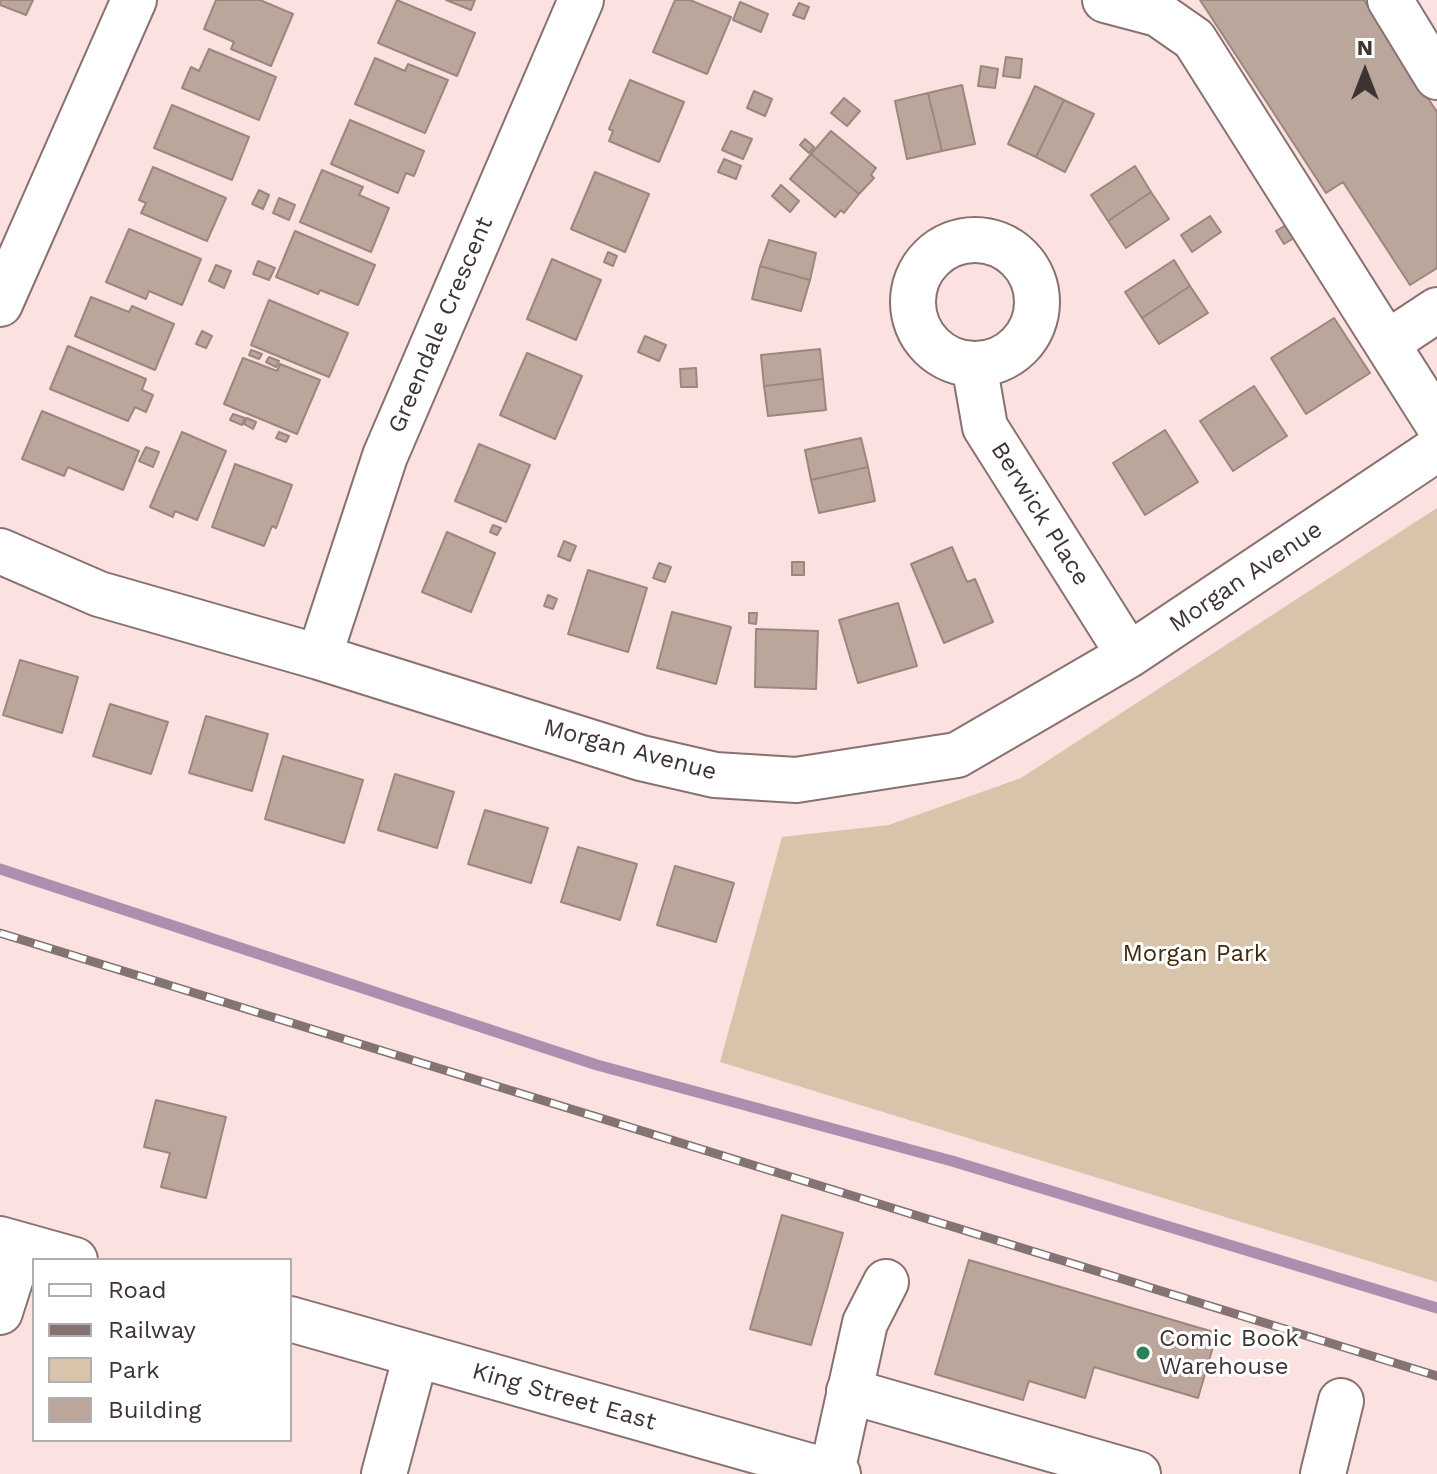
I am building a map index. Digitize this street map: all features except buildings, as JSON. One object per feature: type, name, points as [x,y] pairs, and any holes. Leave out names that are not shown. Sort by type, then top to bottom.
[{"type":"street","points":[[0,304],[134,0]]},
{"type":"street","name":"Greendale Crescent","points":[[319,657],[385,456],[581,0]]},
{"type":"street","points":[[1105,0],[1158,14],[1194,39],[1437,423]]},
{"type":"street","points":[[1394,2],[1437,77]]},
{"type":"street","points":[[1387,343],[1437,310]]},
{"type":"street","name":"Berwick Place","points":[[974,364],[985,427],[1129,655]]},
{"type":"street","name":"Morgan Avenue","points":[[0,551],[99,594],[319,657],[641,758],[715,775],[796,780],[957,755],[1129,655],[1437,449]]},
{"type":"street","points":[[0,1312],[10,1242],[68,1258]]},
{"type":"street","points":[[835,1473],[865,1323],[886,1282]]},
{"type":"street","name":"King Street East","points":[[292,1320],[835,1473]]},
{"type":"street","points":[[384,1474],[416,1355]]},
{"type":"street","points":[[849,1391],[1134,1473]]},
{"type":"street","points":[[1323,1474],[1341,1401]]},
{"type":"green space","name":"Morgan Park","points":[[1437,508],[1437,1282],[720,1062],[782,837],[889,825],[1021,778]]},
{"type":"waterway","points":[[0,869],[597,1065],[952,1161],[1437,1308]]},
{"type":"railway","points":[[0,933],[1437,1376]]},
{"type":"place","name":"Comic Book Warehouse","points":[[1143,1353]]}]
